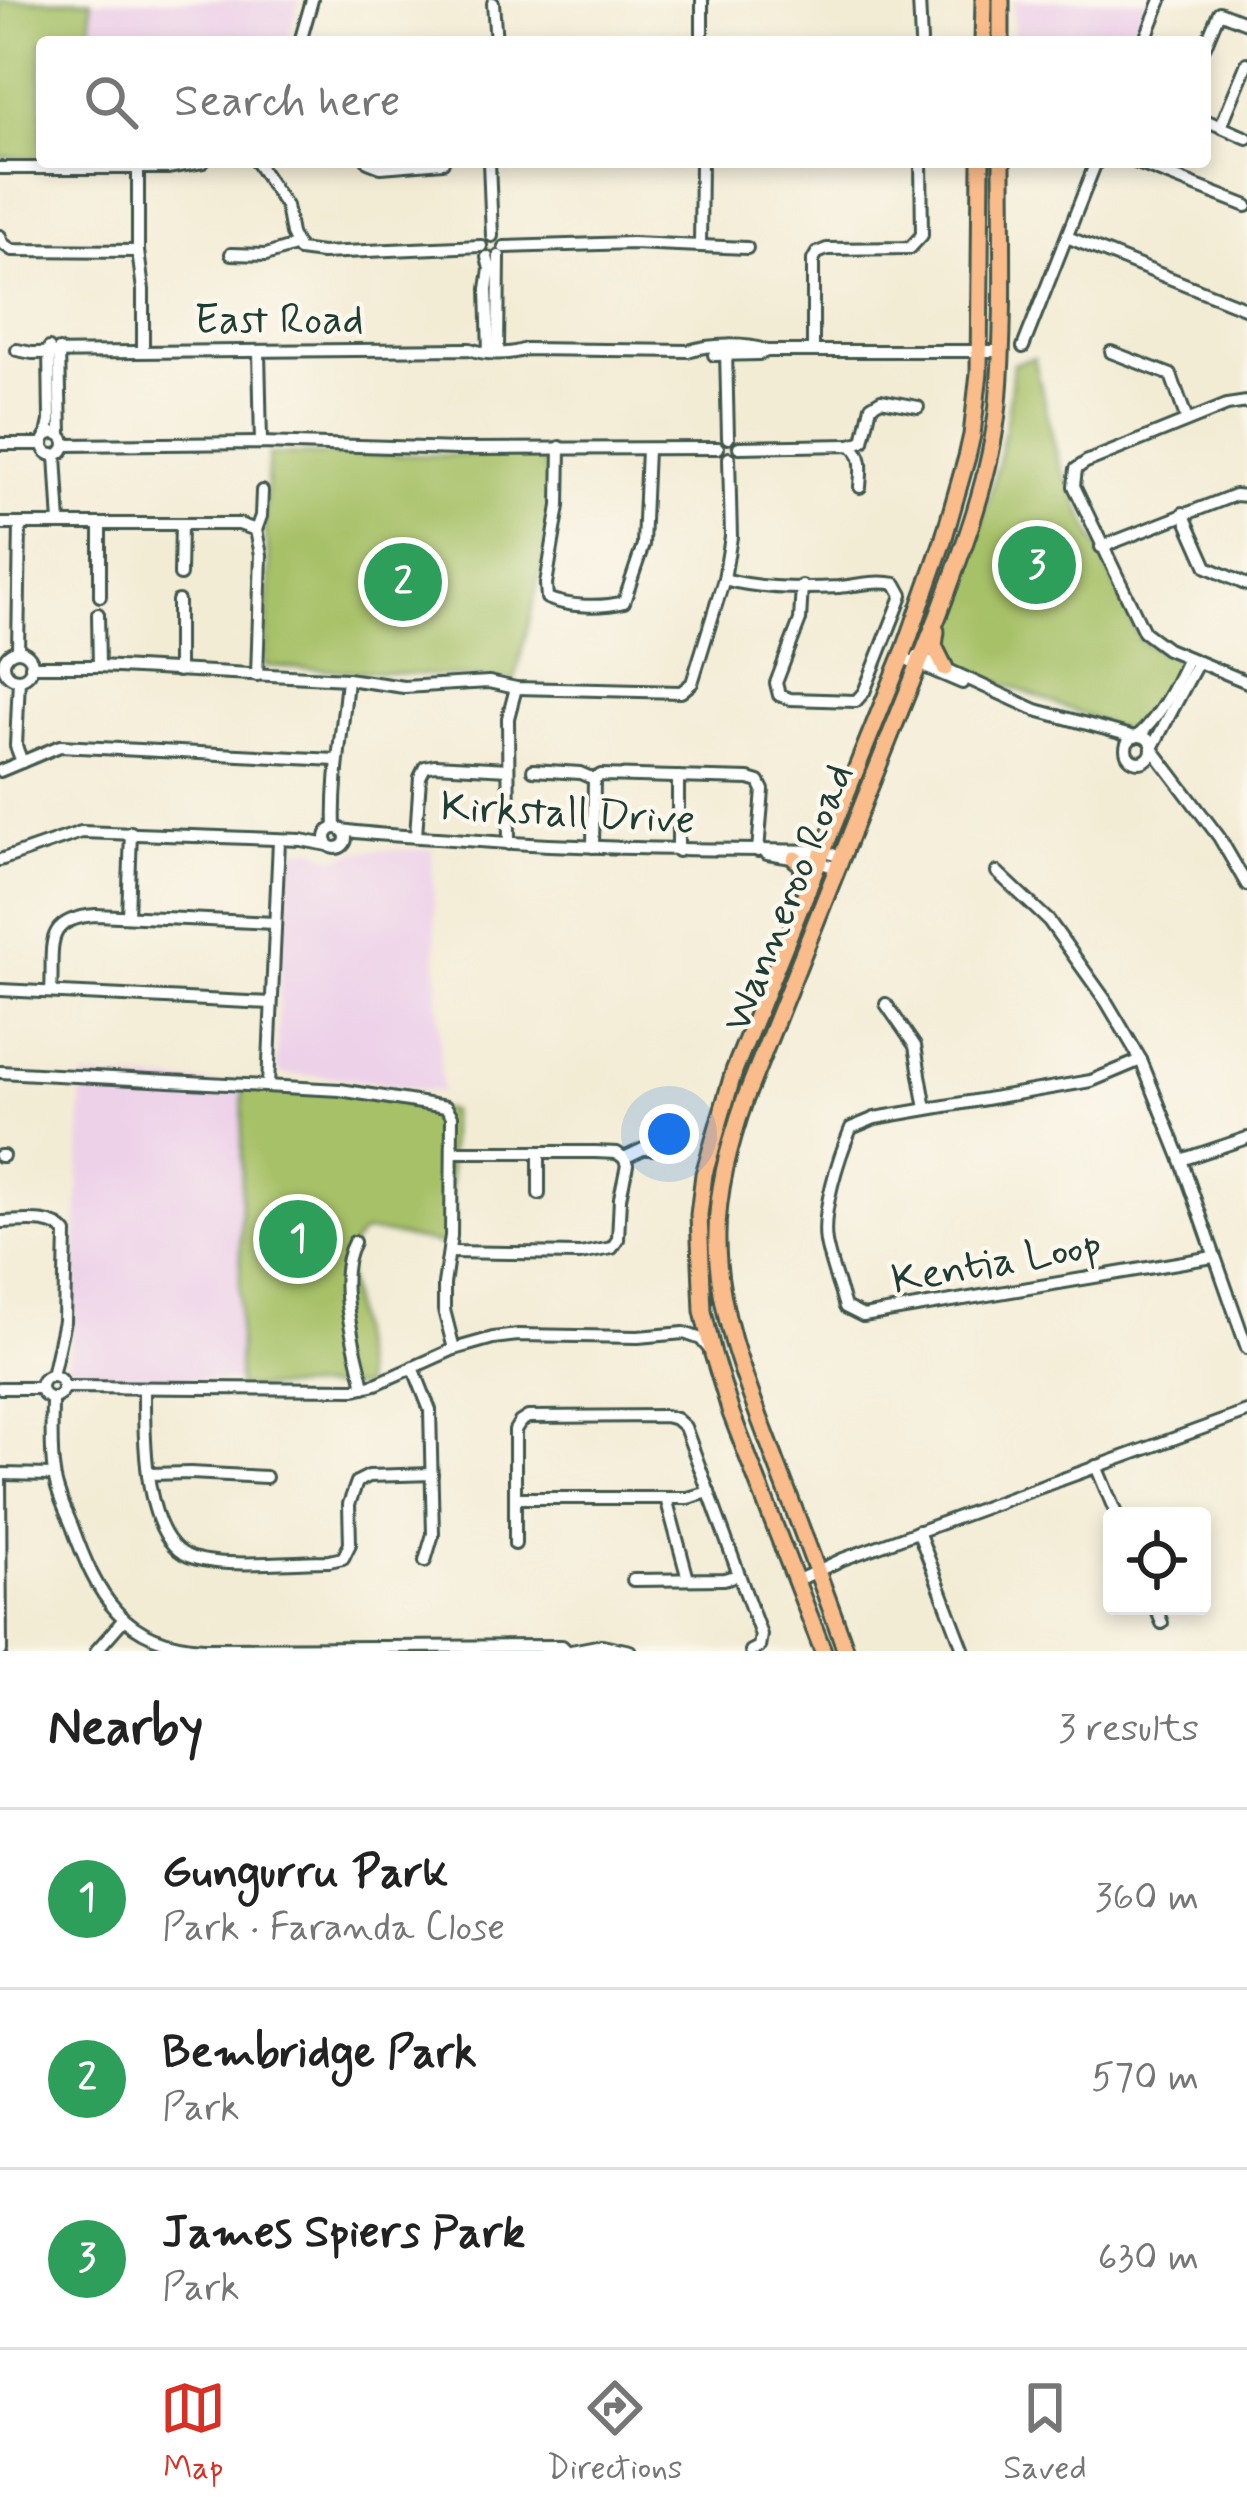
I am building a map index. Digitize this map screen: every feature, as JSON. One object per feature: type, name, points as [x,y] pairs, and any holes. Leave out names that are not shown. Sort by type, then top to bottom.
[{"type":"highway","points":[[983,36],[984,0]]},
{"type":"highway","points":[[1001,0],[1001,36]]},
{"type":"highway","name":"Wanneroo Road","points":[[846,1651],[729,1326],[717,1238],[733,1134],[938,616],[992,443],[1000,351],[990,168]]},
{"type":"highway","name":"Wanneroo Road","points":[[823,1651],[712,1354],[704,1311],[700,1215],[704,1174],[734,1071],[903,653],[967,457],[977,396],[990,168]]},
{"type":"highway","points":[[908,689],[918,679],[941,671],[934,646],[938,616]]},
{"type":"highway","points":[[796,859],[803,871],[802,902]]},
{"type":"street","points":[[302,36],[312,0]]},
{"type":"street","points":[[702,0],[702,36]]},
{"type":"street","points":[[919,0],[921,36]]},
{"type":"street","points":[[1146,36],[1161,0]]},
{"type":"street","points":[[493,1],[496,36]]},
{"type":"street","points":[[1209,36],[1219,12],[1247,23]]},
{"type":"street","points":[[1221,126],[1247,63]]},
{"type":"street","points":[[1211,122],[1247,138]]},
{"type":"street","points":[[0,168],[166,168]]},
{"type":"street","points":[[139,168],[143,351]]},
{"type":"street","points":[[260,168],[286,206],[299,250],[493,252],[632,243],[747,248]]},
{"type":"street","points":[[489,168],[492,236],[502,240],[493,252],[493,349]]},
{"type":"street","points":[[700,246],[701,168]]},
{"type":"street","points":[[813,350],[813,260],[817,253],[916,244],[922,236],[921,168]]},
{"type":"street","points":[[1023,346],[1094,168]]},
{"type":"street","points":[[1150,168],[1247,206]]},
{"type":"street","points":[[0,236],[12,250],[138,251]]},
{"type":"street","points":[[1067,237],[1247,309]]},
{"type":"street","points":[[231,254],[266,255],[297,245]]},
{"type":"street","name":"East Road","points":[[0,350],[517,346],[688,351],[695,355],[1000,351]]},
{"type":"street","points":[[54,350],[60,524]]},
{"type":"street","points":[[259,351],[261,443]]},
{"type":"street","points":[[726,351],[728,437]]},
{"type":"street","points":[[1111,352],[1171,375],[1187,420]]},
{"type":"street","points":[[739,448],[851,445],[863,441],[871,406],[880,400],[918,406]]},
{"type":"street","points":[[1247,402],[1227,405],[1086,462],[1076,469],[1074,486],[1144,632],[1157,644],[1247,682]]},
{"type":"street","points":[[728,437],[739,448],[729,458],[718,448],[728,437]]},
{"type":"street","points":[[0,444],[718,448]]},
{"type":"street","points":[[851,445],[862,461],[860,487]]},
{"type":"street","points":[[560,447],[559,506],[547,598],[558,603],[614,605],[624,602],[644,545],[647,449]]},
{"type":"street","points":[[32,666],[347,679],[404,687],[489,682],[515,688],[681,692],[692,683],[724,579],[731,537],[729,458]]},
{"type":"street","points":[[257,675],[261,555],[256,530],[262,490]]},
{"type":"street","points":[[1101,547],[1234,495],[1247,496]]},
{"type":"street","points":[[1183,513],[1207,567],[1247,585]]},
{"type":"street","points":[[0,524],[239,524],[256,530]]},
{"type":"street","points":[[19,651],[20,524]]},
{"type":"street","points":[[100,525],[100,596]]},
{"type":"street","points":[[180,575],[181,525]]},
{"type":"street","points":[[724,579],[745,585],[802,586],[835,587],[891,582],[900,588],[900,601],[871,675],[856,700],[779,695],[776,683],[800,620],[802,586]]},
{"type":"street","points":[[178,601],[178,671]]},
{"type":"street","points":[[98,614],[99,666]]},
{"type":"street","points":[[19,651],[29,657],[32,666],[19,679],[2,668],[6,657],[19,651]]},
{"type":"street","points":[[903,653],[969,686],[1036,710],[1147,738],[1219,837],[1247,885]]},
{"type":"street","points":[[1127,753],[1128,743],[1148,728],[1193,660]]},
{"type":"street","points":[[1140,763],[1149,759],[1158,734],[1182,697],[1193,660]]},
{"type":"street","points":[[19,679],[16,746],[22,762]]},
{"type":"street","points":[[335,836],[338,742],[347,679]]},
{"type":"street","points":[[509,844],[508,718],[515,688]]},
{"type":"street","points":[[1106,730],[1132,760],[1172,777]]},
{"type":"street","points":[[0,771],[60,746],[337,760]]},
{"type":"street","points":[[416,836],[420,777],[425,767],[508,769]]},
{"type":"street","points":[[533,770],[580,773],[594,779]]},
{"type":"street","points":[[594,779],[601,775],[678,776],[758,782],[763,790],[758,851]]},
{"type":"street","points":[[678,776],[678,850]]},
{"type":"street","points":[[593,847],[594,779]]},
{"type":"street","points":[[128,916],[131,832]]},
{"type":"street","name":"Kirkstall Drive","points":[[0,860],[71,833],[131,832],[279,841],[416,836],[509,844],[758,851],[820,856],[839,863]]},
{"type":"street","points":[[268,1085],[279,841]]},
{"type":"street","name":"Kirkstall Drive","points":[[758,851],[796,859],[820,856]]},
{"type":"street","points":[[997,872],[1049,920],[1141,1060],[1247,1348]]},
{"type":"street","points":[[51,992],[58,926],[85,916],[275,923]]},
{"type":"street","points":[[0,990],[271,1003]]},
{"type":"street","points":[[886,1004],[915,1046],[926,1109]]},
{"type":"street","name":"Kentia Loop","points":[[1141,1060],[1091,1081],[856,1124],[848,1132],[825,1228],[845,1307],[863,1316],[1213,1256]]},
{"type":"street","points":[[0,1072],[340,1090],[446,1107],[452,1116],[452,1226],[444,1310],[454,1349]]},
{"type":"street","points":[[1181,1160],[1247,1138]]},
{"type":"street","points":[[624,1158],[644,1149],[679,1149]]},
{"type":"street","points":[[449,1252],[580,1254],[612,1248],[618,1236],[627,1166],[617,1154],[595,1152],[452,1152]]},
{"type":"street","points":[[539,1152],[539,1194]]},
{"type":"street","points":[[0,1222],[62,1227],[66,1241],[64,1321],[52,1376]]},
{"type":"street","points":[[354,1242],[345,1264],[347,1302],[364,1387]]},
{"type":"street","points":[[678,1333],[698,1321],[704,1311]]},
{"type":"street","points":[[64,1388],[364,1387],[478,1340],[518,1335],[693,1334],[712,1354]]},
{"type":"street","points":[[412,1367],[430,1410],[433,1534],[425,1561]]},
{"type":"street","points":[[52,1376],[60,1378],[64,1388],[52,1399],[40,1388],[52,1376]]},
{"type":"street","points":[[0,1388],[40,1388]]},
{"type":"street","points":[[144,1388],[148,1474],[157,1516],[171,1543],[185,1555],[215,1562],[343,1558],[350,1544],[349,1504],[357,1482],[369,1476],[432,1474]]},
{"type":"street","points":[[52,1399],[54,1475],[98,1592],[124,1619],[152,1637],[182,1649],[562,1646],[569,1651],[602,1645],[631,1651]]},
{"type":"street","points":[[794,1577],[1247,1412]]},
{"type":"street","points":[[515,1544],[515,1430],[520,1422],[528,1417],[676,1419],[685,1426],[761,1635],[759,1647],[751,1651]]},
{"type":"street","points":[[1096,1466],[1113,1507]]},
{"type":"street","points":[[1,1651],[0,1474],[54,1475]]},
{"type":"street","points":[[148,1474],[266,1477]]},
{"type":"street","points":[[515,1498],[688,1498],[709,1492]]},
{"type":"street","points":[[666,1498],[688,1580]]},
{"type":"street","points":[[918,1531],[964,1651]]},
{"type":"street","points":[[633,1580],[739,1575]]},
{"type":"street","points":[[1159,1615],[1162,1623]]},
{"type":"street","points":[[96,1651],[124,1619]]},
{"type":"shaded area","points":[[91,0],[300,0],[289,36],[91,36]]},
{"type":"shaded area","points":[[1014,0],[1155,0],[1141,36],[1014,36]]},
{"type":"shaded area","points":[[315,849],[341,857],[354,851],[432,849],[442,1092],[283,1074],[276,1068],[286,854]]},
{"type":"shaded area","points":[[82,1078],[243,1084],[239,1380],[71,1378],[66,1366],[74,1318]]},
{"type":"green space","points":[[0,0],[91,0],[91,36],[36,36],[36,157],[0,157]]},
{"type":"green space","points":[[1034,358],[1058,460],[1141,642],[1185,664],[1142,727],[1132,732],[956,665],[941,642],[996,472],[1013,364]]},
{"type":"green space","points":[[269,454],[542,456],[549,488],[546,540],[515,680],[265,666],[270,566],[264,526]]},
{"type":"green space","points":[[243,1084],[340,1090],[450,1111],[450,1246],[364,1232],[345,1264],[364,1387],[238,1388]]},
{"type":"place","name":"James Spiers Park","points":[[1037,565]]},
{"type":"place","name":"Bembridge Park","points":[[403,582]]},
{"type":"place","name":"Gungurru Park","points":[[298,1239]]}]
